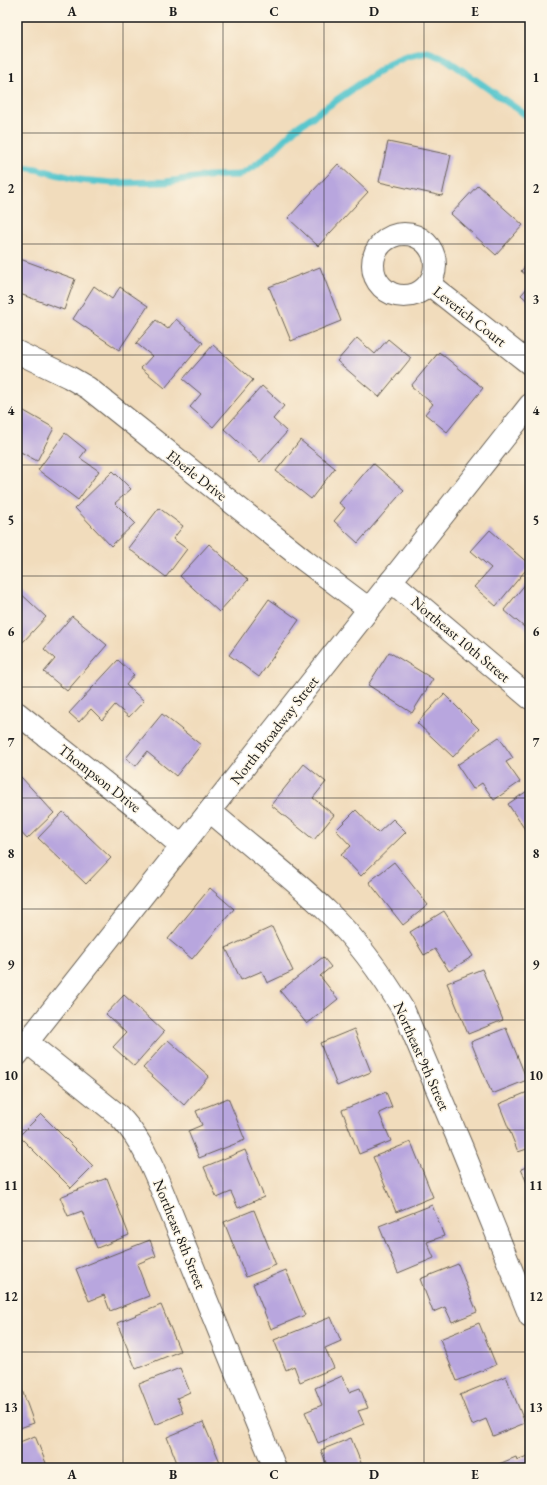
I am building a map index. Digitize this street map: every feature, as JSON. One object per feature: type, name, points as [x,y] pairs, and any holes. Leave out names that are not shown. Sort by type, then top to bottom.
[{"type":"street","name":"Leverich Court","points":[[429,284],[530,364]]},
{"type":"street","name":"Eberle Drive","points":[[17,352],[69,377],[88,388],[304,560],[369,609]]},
{"type":"street","name":"North Broadway Street","points":[[22,1048],[530,405]]},
{"type":"street","name":"Northeast 10th Street","points":[[391,581],[530,698]]},
{"type":"street","name":"Thompson Drive","points":[[17,713],[144,814],[181,846]]},
{"type":"street","name":"Northeast 9th Street","points":[[210,811],[274,864],[329,913],[366,956],[392,991],[404,1011],[462,1148],[530,1316]]},
{"type":"street","name":"Northeast 8th Street","points":[[22,1048],[118,1115],[128,1125],[144,1150],[162,1190],[275,1468]]},
{"type":"building","points":[[388,142],[451,155],[442,196],[379,182]]},
{"type":"building","points":[[338,164],[368,192],[318,246],[288,218]]},
{"type":"building","points":[[478,185],[523,225],[496,255],[451,214]]},
{"type":"building","points":[[20,259],[75,279],[64,310],[17,293],[17,267]]},
{"type":"building","points":[[530,261],[530,278],[521,271]]},
{"type":"building","points":[[320,267],[341,321],[291,341],[269,287]]},
{"type":"building","points":[[530,285],[530,303],[521,295]]},
{"type":"building","points":[[94,286],[112,299],[120,287],[148,306],[119,350],[73,319]]},
{"type":"building","points":[[176,319],[203,343],[165,388],[141,368],[152,356],[136,343],[156,320],[168,329]]},
{"type":"building","points":[[357,338],[375,354],[388,339],[411,358],[379,397],[337,361]]},
{"type":"building","points":[[213,345],[253,380],[213,427],[190,407],[201,394],[183,379]]},
{"type":"building","points":[[439,352],[483,388],[447,432],[425,414],[433,404],[411,386]]},
{"type":"building","points":[[262,386],[284,406],[273,419],[287,432],[260,462],[224,429]]},
{"type":"building","points":[[17,407],[54,428],[37,461],[17,450]]},
{"type":"building","points":[[65,433],[86,450],[80,458],[99,471],[78,500],[38,470]]},
{"type":"building","points":[[300,440],[335,468],[311,499],[276,471]]},
{"type":"building","points":[[373,463],[404,490],[358,543],[334,521],[345,508],[339,503]]},
{"type":"building","points":[[113,471],[131,489],[115,503],[135,523],[111,546],[75,508]]},
{"type":"building","points":[[159,508],[183,526],[173,539],[187,549],[166,577],[128,548]]},
{"type":"building","points":[[490,530],[530,565],[496,606],[474,587],[491,568],[471,551]]},
{"type":"building","points":[[209,544],[248,580],[219,612],[180,576]]},
{"type":"building","points":[[527,582],[530,585],[530,632],[504,610]]},
{"type":"building","points":[[17,590],[46,617],[23,642],[17,637]]},
{"type":"building","points":[[269,599],[299,620],[259,677],[229,655]]},
{"type":"building","points":[[72,616],[107,645],[67,691],[44,672],[55,659],[44,649]]},
{"type":"building","points":[[389,652],[433,679],[412,713],[368,685]]},
{"type":"building","points":[[118,660],[134,675],[126,685],[144,701],[129,717],[115,705],[102,720],[91,709],[79,722],[69,713]]},
{"type":"building","points":[[444,694],[479,729],[453,757],[417,723]]},
{"type":"building","points":[[162,714],[201,745],[176,776],[147,752],[136,766],[126,758]]},
{"type":"building","points":[[499,737],[513,758],[506,762],[520,782],[494,800],[482,783],[473,789],[457,765]]},
{"type":"building","points":[[304,764],[326,782],[313,798],[334,815],[314,840],[271,805]]},
{"type":"building","points":[[21,777],[54,813],[27,839],[17,828],[17,781]]},
{"type":"building","points":[[530,789],[530,837],[508,804]]},
{"type":"building","points":[[356,810],[378,833],[393,819],[406,832],[361,876],[341,855],[351,846],[336,830]]},
{"type":"building","points":[[63,812],[111,858],[86,884],[38,838]]},
{"type":"building","points":[[394,862],[428,905],[403,925],[369,882]]},
{"type":"building","points":[[210,888],[234,909],[192,959],[168,939]]},
{"type":"building","points":[[444,911],[473,956],[449,971],[435,949],[424,955],[410,932]]},
{"type":"building","points":[[272,927],[293,971],[267,983],[262,971],[241,980],[226,948]]},
{"type":"building","points":[[323,957],[331,967],[320,976],[338,999],[307,1024],[280,991]]},
{"type":"building","points":[[482,969],[503,1020],[468,1034],[447,983]]},
{"type":"building","points":[[124,995],[164,1032],[134,1066],[113,1047],[126,1033],[106,1014]]},
{"type":"building","points":[[506,1028],[527,1080],[492,1094],[471,1042]]},
{"type":"building","points":[[354,1029],[371,1072],[337,1086],[320,1043]]},
{"type":"building","points":[[168,1040],[209,1076],[184,1105],[143,1068]]},
{"type":"building","points":[[530,1091],[530,1148],[518,1152],[499,1104]]},
{"type":"building","points":[[386,1092],[392,1107],[379,1113],[391,1141],[359,1154],[342,1110]]},
{"type":"building","points":[[228,1098],[245,1140],[199,1158],[188,1131],[202,1125],[196,1111]]},
{"type":"building","points":[[41,1114],[93,1166],[71,1188],[19,1136]]},
{"type":"building","points":[[411,1142],[433,1197],[396,1212],[373,1157]]},
{"type":"building","points":[[245,1150],[264,1197],[238,1208],[231,1192],[217,1198],[204,1167]]},
{"type":"building","points":[[530,1166],[530,1190],[521,1169]]},
{"type":"building","points":[[107,1178],[129,1235],[97,1248],[82,1211],[68,1216],[60,1197]]},
{"type":"building","points":[[432,1205],[444,1236],[427,1242],[434,1258],[398,1273],[379,1226]]},
{"type":"building","points":[[254,1210],[276,1265],[246,1277],[224,1222]]},
{"type":"building","points":[[150,1240],[156,1256],[137,1264],[149,1296],[110,1311],[104,1295],[89,1301],[76,1269]]},
{"type":"building","points":[[458,1264],[477,1312],[452,1322],[445,1307],[433,1312],[420,1279]]},
{"type":"building","points":[[286,1270],[305,1315],[271,1329],[253,1284]]},
{"type":"building","points":[[161,1305],[180,1351],[136,1369],[117,1323]]},
{"type":"building","points":[[331,1317],[341,1341],[325,1348],[334,1368],[300,1382],[294,1366],[286,1370],[274,1340]]},
{"type":"building","points":[[479,1323],[496,1365],[457,1381],[440,1339]]},
{"type":"building","points":[[180,1368],[190,1392],[177,1398],[183,1413],[155,1425],[139,1384]]},
{"type":"building","points":[[17,1376],[34,1423],[17,1429]]},
{"type":"building","points":[[342,1376],[349,1392],[360,1388],[368,1408],[358,1411],[364,1424],[318,1443],[305,1412],[322,1405],[315,1388]]},
{"type":"building","points":[[506,1376],[525,1423],[493,1436],[486,1419],[472,1425],[460,1395]]},
{"type":"building","points":[[203,1422],[220,1462],[210,1466],[211,1468],[179,1468],[167,1437]]},
{"type":"building","points":[[35,1436],[48,1468],[17,1468],[17,1443]]},
{"type":"building","points":[[351,1438],[363,1468],[328,1468],[321,1450]]},
{"type":"building","points":[[530,1455],[530,1468],[489,1468],[516,1457],[517,1460]]},
{"type":"waterway","points":[[17,166],[80,180],[113,183],[166,182],[208,176],[239,175],[253,167],[274,150],[296,128],[389,64],[408,56],[428,52],[446,59],[530,118]]}]
